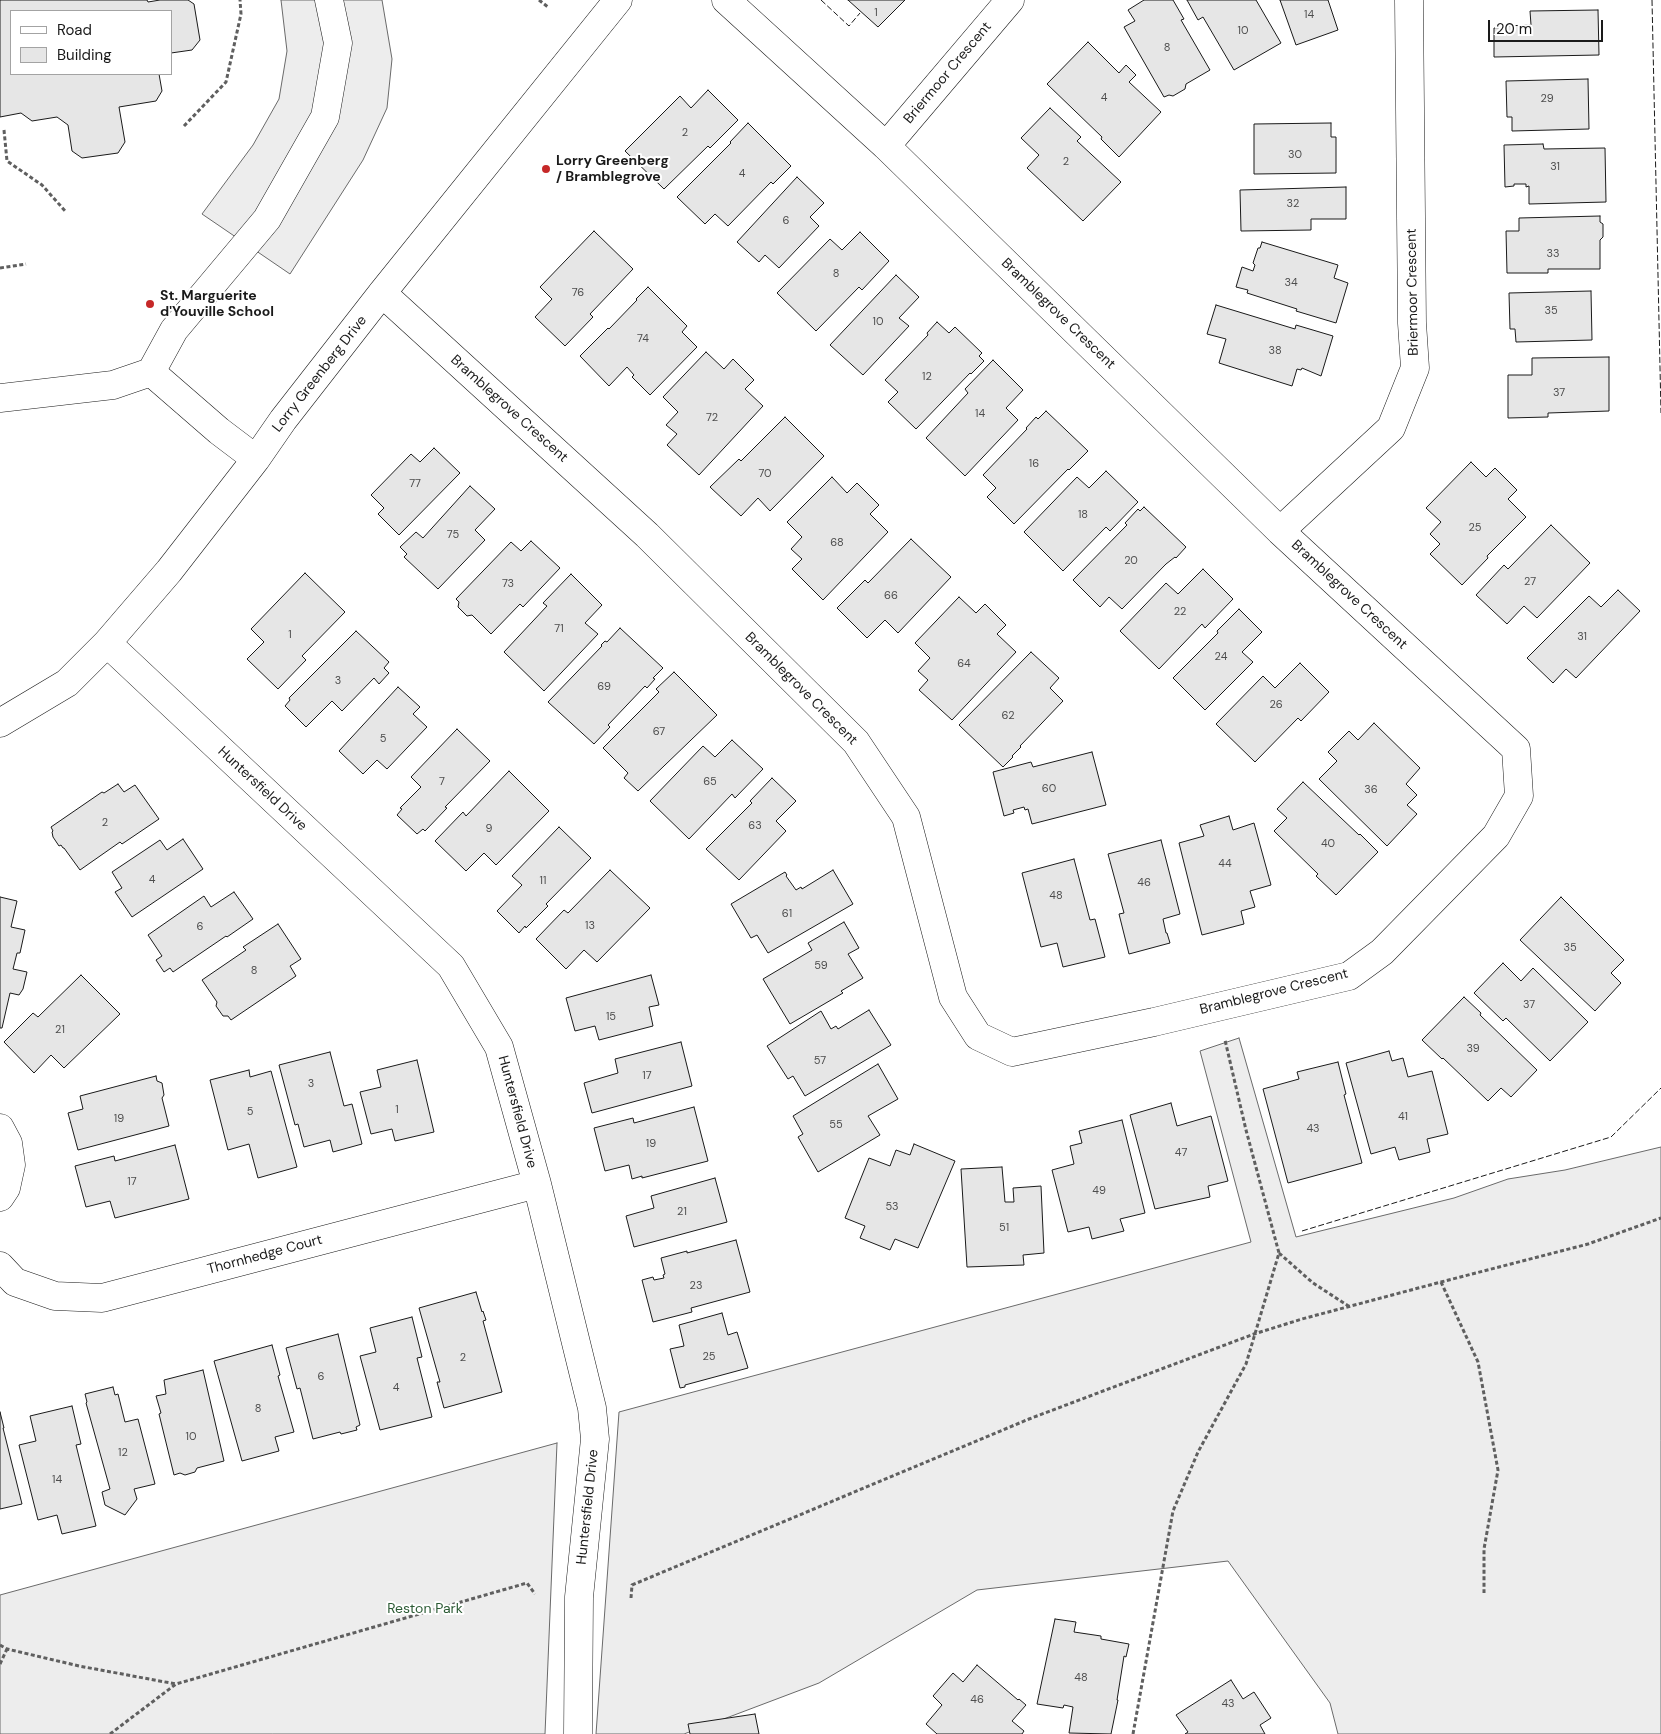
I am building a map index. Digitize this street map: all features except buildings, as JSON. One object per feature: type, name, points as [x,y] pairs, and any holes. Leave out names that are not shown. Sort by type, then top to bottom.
[{"type":"street","points":[[0,398],[114,385],[150,372],[174,330],[267,219],[325,117],[338,43],[329,0]]},
{"type":"street","name":"Lorry Greenberg Drive","points":[[0,723],[67,683],[107,643],[169,571],[382,293],[618,0]]},
{"type":"street","name":"Bramblegrove Crescent","points":[[382,293],[647,534],[856,742],[906,817],[953,997],[978,1036],[1012,1052],[1217,1008],[1349,976],[1382,952],[1496,836],[1519,796],[1516,749],[1280,531],[886,146],[726,0]]},
{"type":"street","name":"Briermoor Crescent","points":[[886,146],[1010,0]]},
{"type":"street","name":"Briermoor Crescent","points":[[1280,531],[1391,428],[1415,368],[1412,323],[1409,0]]},
{"type":"street","points":[[150,372],[219,431],[256,459]]},
{"type":"street","name":"Huntersfield Drive","points":[[107,643],[451,966],[499,1047],[537,1184],[592,1408],[595,1439],[579,1597],[578,1734]]},
{"type":"street","points":[[0,1128],[8,1143],[11,1165],[6,1188],[0,1197]]},
{"type":"street","name":"Thornhedge Court","points":[[0,1266],[15,1282],[55,1296],[102,1298],[537,1184]]},
{"type":"path","points":[[184,126],[226,82],[241,14],[240,0]]},
{"type":"path","points":[[539,0],[548,7]]},
{"type":"path","points":[[4,130],[7,162],[42,184],[66,212]]},
{"type":"path","points":[[0,268],[26,264]]},
{"type":"path","points":[[1133,1734],[1174,1511],[1198,1452],[1246,1364],[1279,1254],[1246,1130],[1217,1008]]},
{"type":"path","points":[[631,1598],[632,1585],[1029,1420],[1254,1334],[1302,1319],[1588,1244],[1661,1218]]},
{"type":"path","points":[[1279,1254],[1313,1283],[1350,1307]]},
{"type":"path","points":[[1441,1282],[1478,1362],[1498,1470],[1484,1549],[1484,1593]]},
{"type":"path","points":[[110,1734],[176,1684],[528,1583],[535,1594]]},
{"type":"path","points":[[0,1645],[7,1649],[79,1666],[176,1684]]},
{"type":"path","points":[[0,1651],[7,1649]]},
{"type":"path","points":[[0,1664],[7,1649]]},
{"type":"shaded area","points":[[281,0],[382,0],[392,59],[387,108],[363,160],[290,274],[202,214],[253,145],[279,99],[287,51]]},
{"type":"shaded area","points":[[1239,1038],[1296,1237],[1454,1198],[1508,1179],[1565,1170],[1661,1147],[1661,1734],[1338,1734],[1330,1703],[1228,1561],[977,1590],[819,1683],[684,1734],[596,1734],[619,1412],[1251,1242],[1200,1051]]},
{"type":"shaded area","name":"Reston Park","points":[[557,1443],[545,1734],[0,1734],[0,1595]]},
{"type":"fence","points":[[821,0],[849,26],[860,13]]},
{"type":"fence","points":[[1652,0],[1661,413]]},
{"type":"fence","points":[[1302,1231],[1611,1137],[1661,1088]]},
{"type":"place","name":"Lorry Greenberg / Bramblegrove","points":[[546,169]]},
{"type":"place","name":"St. Marguerite d'Youville School","points":[[150,304]]}]
